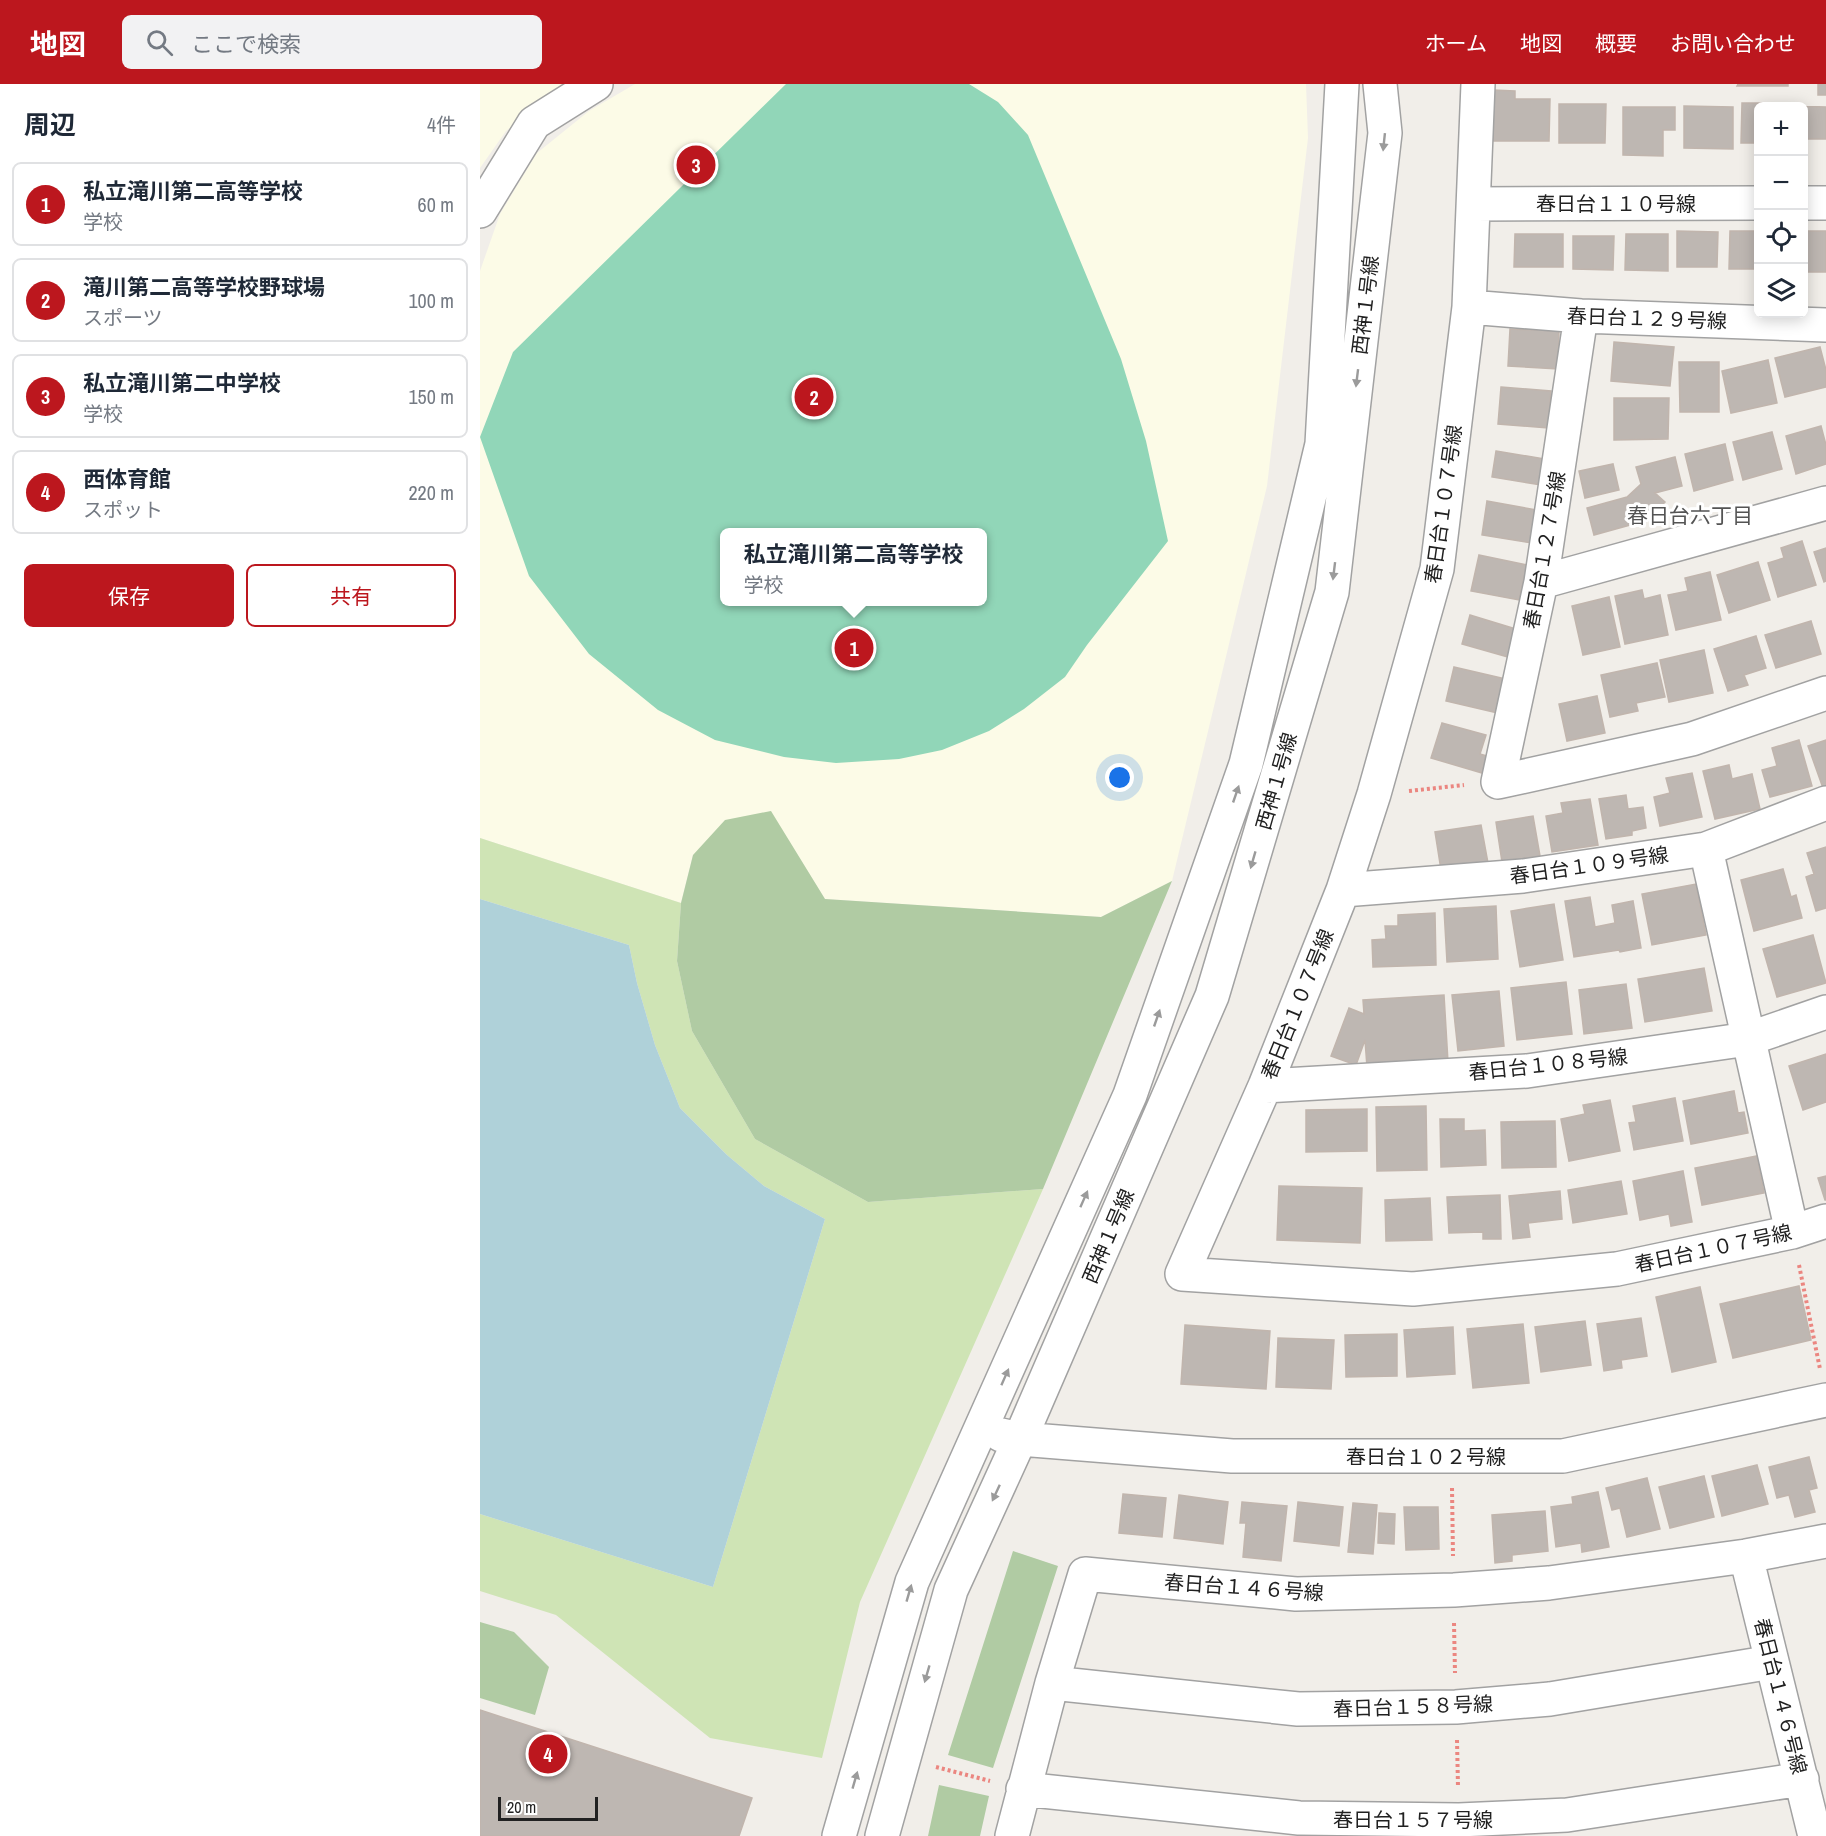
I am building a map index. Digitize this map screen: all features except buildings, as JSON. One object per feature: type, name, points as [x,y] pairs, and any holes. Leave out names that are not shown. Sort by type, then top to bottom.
[{"type":"street","points":[[480,211],[534,123],[596,84]]},
{"type":"street","name":"西神１号線","points":[[838,1836],[912,1582],[1130,1095],[1246,764],[1322,444],[1342,84]]},
{"type":"street","name":"西神１号線","points":[[882,1836],[951,1590],[1020,1439],[1212,996],[1332,592],[1385,133],[1380,84]]},
{"type":"street","name":"春日台１０７号線","points":[[1478,84],[1469,307],[1437,569],[1374,794],[1343,890],[1264,1086],[1182,1274],[1413,1289],[1617,1269],[1792,1232],[1826,1221]]},
{"type":"street","name":"春日台１１０号線","points":[[1474,204],[1754,203]]},
{"type":"street","points":[[1808,203],[1826,203]]},
{"type":"street","name":"春日台１２９号線","points":[[1469,307],[1581,316],[1826,325]]},
{"type":"street","name":"春日台１２７号線","points":[[1498,782],[1541,582],[1581,316]]},
{"type":"street","points":[[1541,582],[1826,503]]},
{"type":"street","points":[[1498,782],[1692,740],[1826,693]]},
{"type":"street","name":"春日台１０９号線","points":[[1343,890],[1523,876],[1706,849],[1826,803]]},
{"type":"street","points":[[1706,849],[1792,1232]]},
{"type":"street","name":"春日台１０８号線","points":[[1264,1086],[1527,1071],[1748,1038],[1826,1012]]},
{"type":"street","name":"春日台１０２号線","points":[[981,1430],[1020,1439],[1232,1456],[1563,1456],[1824,1386]]},
{"type":"street","name":"春日台１４６号線","points":[[1012,1836],[1052,1683],[1085,1574],[1296,1594],[1454,1590],[1550,1583],[1746,1556],[1826,1541]]},
{"type":"street","name":"春日台１４６号線","points":[[1746,1556],[1815,1836]]},
{"type":"street","name":"春日台１５８号線","points":[[1052,1683],[1298,1709],[1456,1707],[1550,1699],[1772,1662]]},
{"type":"street","name":"春日台１５７号線","points":[[1023,1789],[1298,1827],[1460,1821],[1570,1826],[1802,1779]]},
{"type":"path","points":[[1374,794],[1498,782]]},
{"type":"path","points":[[1792,1232],[1824,1386]]},
{"type":"path","points":[[1451,1456],[1460,1821]]},
{"type":"path","points":[[902,1759],[1023,1789]]},
{"type":"shaded area","points":[[480,84],[566,84],[506,131],[480,168]]},
{"type":"shaded area","points":[[635,84],[1306,84],[1308,138],[1267,486],[1172,881],[1101,917],[825,899],[770,811],[693,855],[681,903],[480,838],[480,271],[500,214],[537,153],[589,111]]},
{"type":"green space","points":[[786,84],[969,84],[998,102],[1028,135],[1121,359],[1146,441],[1168,541],[1065,677],[1024,709],[989,731],[942,750],[899,759],[836,763],[784,757],[715,740],[658,710],[589,654],[529,576],[480,437],[513,352]]},
{"type":"green space","points":[[771,811],[825,899],[1101,917],[1172,881],[1043,1189],[868,1202],[755,1139],[692,1031],[677,961],[681,903],[693,855],[725,820]]},
{"type":"green space","points":[[480,838],[681,903],[677,961],[692,1031],[755,1139],[868,1202],[1043,1189],[860,1602],[822,1758],[710,1738],[556,1615],[480,1591],[480,1514],[713,1587],[825,1219],[764,1186],[727,1155],[680,1108],[655,1045],[637,983],[629,945],[480,899]]},
{"type":"green space","points":[[1013,1551],[1058,1566],[993,1768],[948,1755]]},
{"type":"green space","points":[[480,1622],[514,1632],[549,1667],[535,1715],[480,1698]]},
{"type":"green space","points":[[939,1785],[989,1796],[980,1836],[928,1836]]},
{"type":"water","points":[[480,899],[629,945],[637,983],[655,1045],[680,1108],[727,1155],[764,1186],[825,1219],[713,1587],[480,1514]]},
{"type":"place","name":"私立滝川第二中学校","points":[[696,165]]},
{"type":"place","name":"滝川第二高等学校野球場","points":[[814,397]]},
{"type":"place","name":"私立滝川第二高等学校","points":[[854,648]]},
{"type":"place","name":"西体育館","points":[[548,1754]]},
{"type":"district","name":"春日台六丁目","points":[[1690,515]]}]
